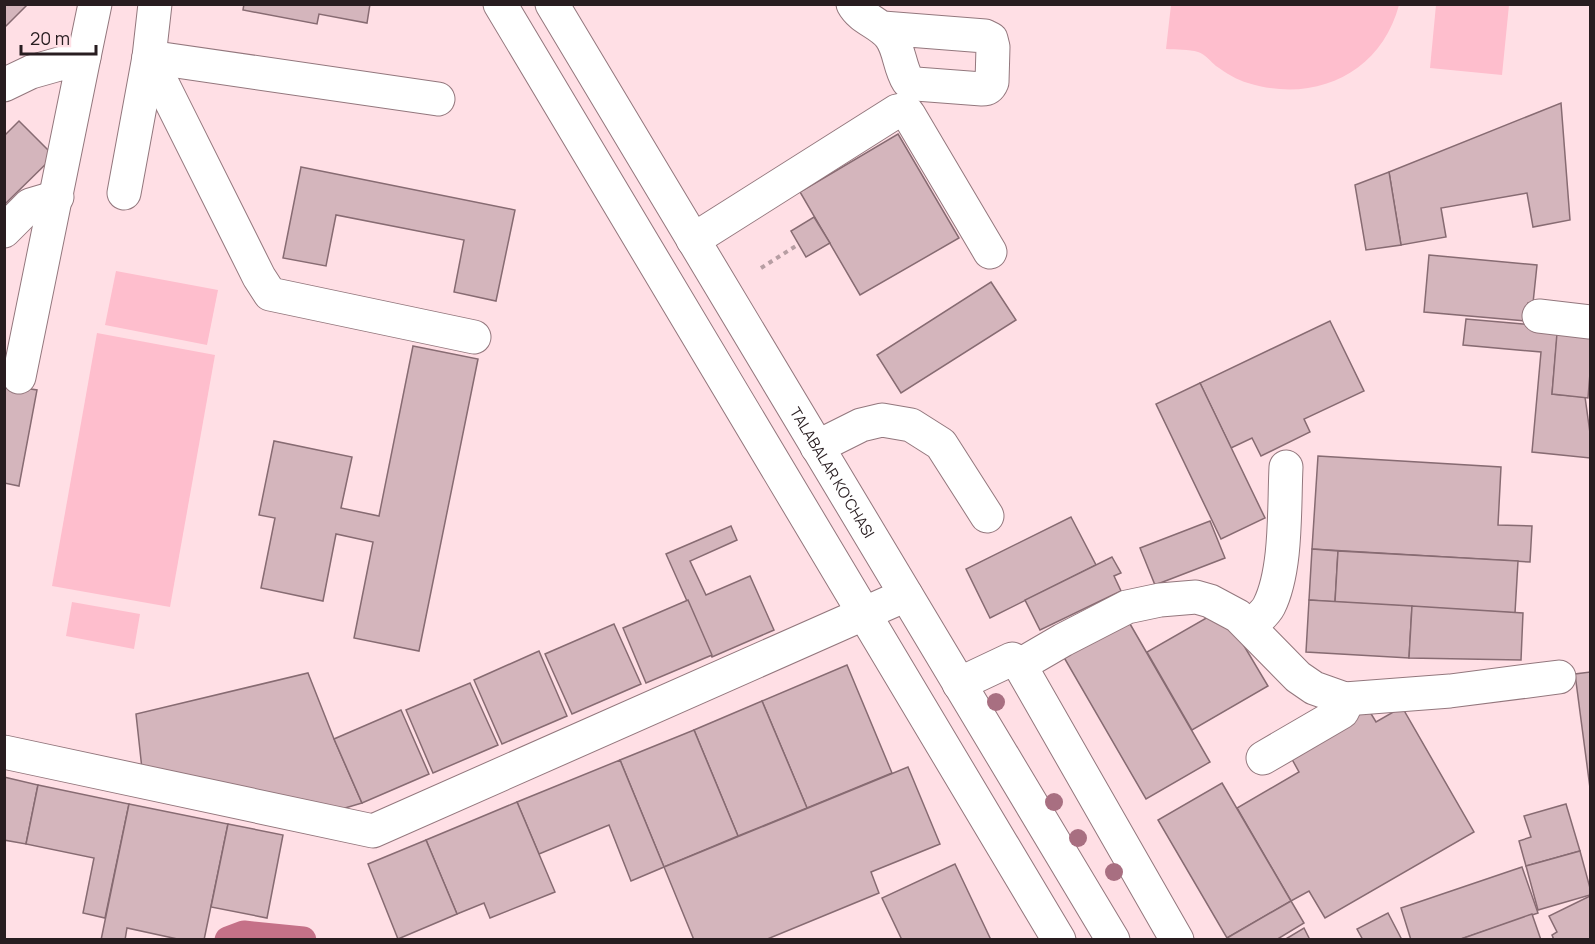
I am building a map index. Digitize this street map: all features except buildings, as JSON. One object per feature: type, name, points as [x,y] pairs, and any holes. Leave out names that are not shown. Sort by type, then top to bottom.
[{"type":"main road","points":[[19,377],[95,4]]},
{"type":"main road","points":[[124,193],[149,57],[155,4]]},
{"type":"main road","points":[[500,4],[1059,939]]},
{"type":"main road","name":"TALABALAR KO'CHASI","points":[[552,4],[1113,939]]},
{"type":"main road","points":[[853,4],[860,14],[883,27]]},
{"type":"main road","points":[[4,85],[31,72],[84,57]]},
{"type":"main road","points":[[149,57],[438,99]]},
{"type":"main road","points":[[149,57],[259,277],[270,294],[474,337]]},
{"type":"main road","points":[[693,240],[902,110],[909,115],[990,252]]},
{"type":"main road","points":[[4,231],[30,205],[57,197]]},
{"type":"main road","points":[[1539,316],[1590,322]]},
{"type":"main road","points":[[817,447],[861,424],[882,420],[911,425],[941,444],[987,516]]},
{"type":"main road","points":[[1250,627],[1268,607],[1277,582],[1282,551],[1286,467]]},
{"type":"main road","points":[[4,752],[373,831],[906,595]]},
{"type":"main road","points":[[1020,665],[1127,607],[1160,600],[1196,597],[1210,601],[1238,616],[1298,677],[1314,688],[1345,699],[1450,691],[1560,677]]},
{"type":"main road","points":[[959,684],[1012,659],[1016,660],[1177,939]]},
{"type":"main road","points":[[1263,758],[1342,712],[1345,699]]},
{"type":"path","points":[[760,268],[799,244]]},
{"type":"shaded area","points":[[1171,4],[1399,5],[1390,29],[1377,49],[1361,65],[1342,77],[1320,85],[1297,89],[1273,88],[1248,83],[1216,66],[1201,53],[1191,50],[1166,49]]},
{"type":"shaded area","points":[[1436,5],[1509,5],[1502,75],[1430,68]]},
{"type":"shaded area","points":[[116,271],[218,290],[207,345],[105,325]]},
{"type":"shaded area","points":[[97,333],[215,355],[170,607],[52,586]]},
{"type":"shaded area","points":[[72,602],[140,614],[134,649],[66,636]]},
{"type":"waterway","points":[[228,940],[244,934],[303,940]]}]
